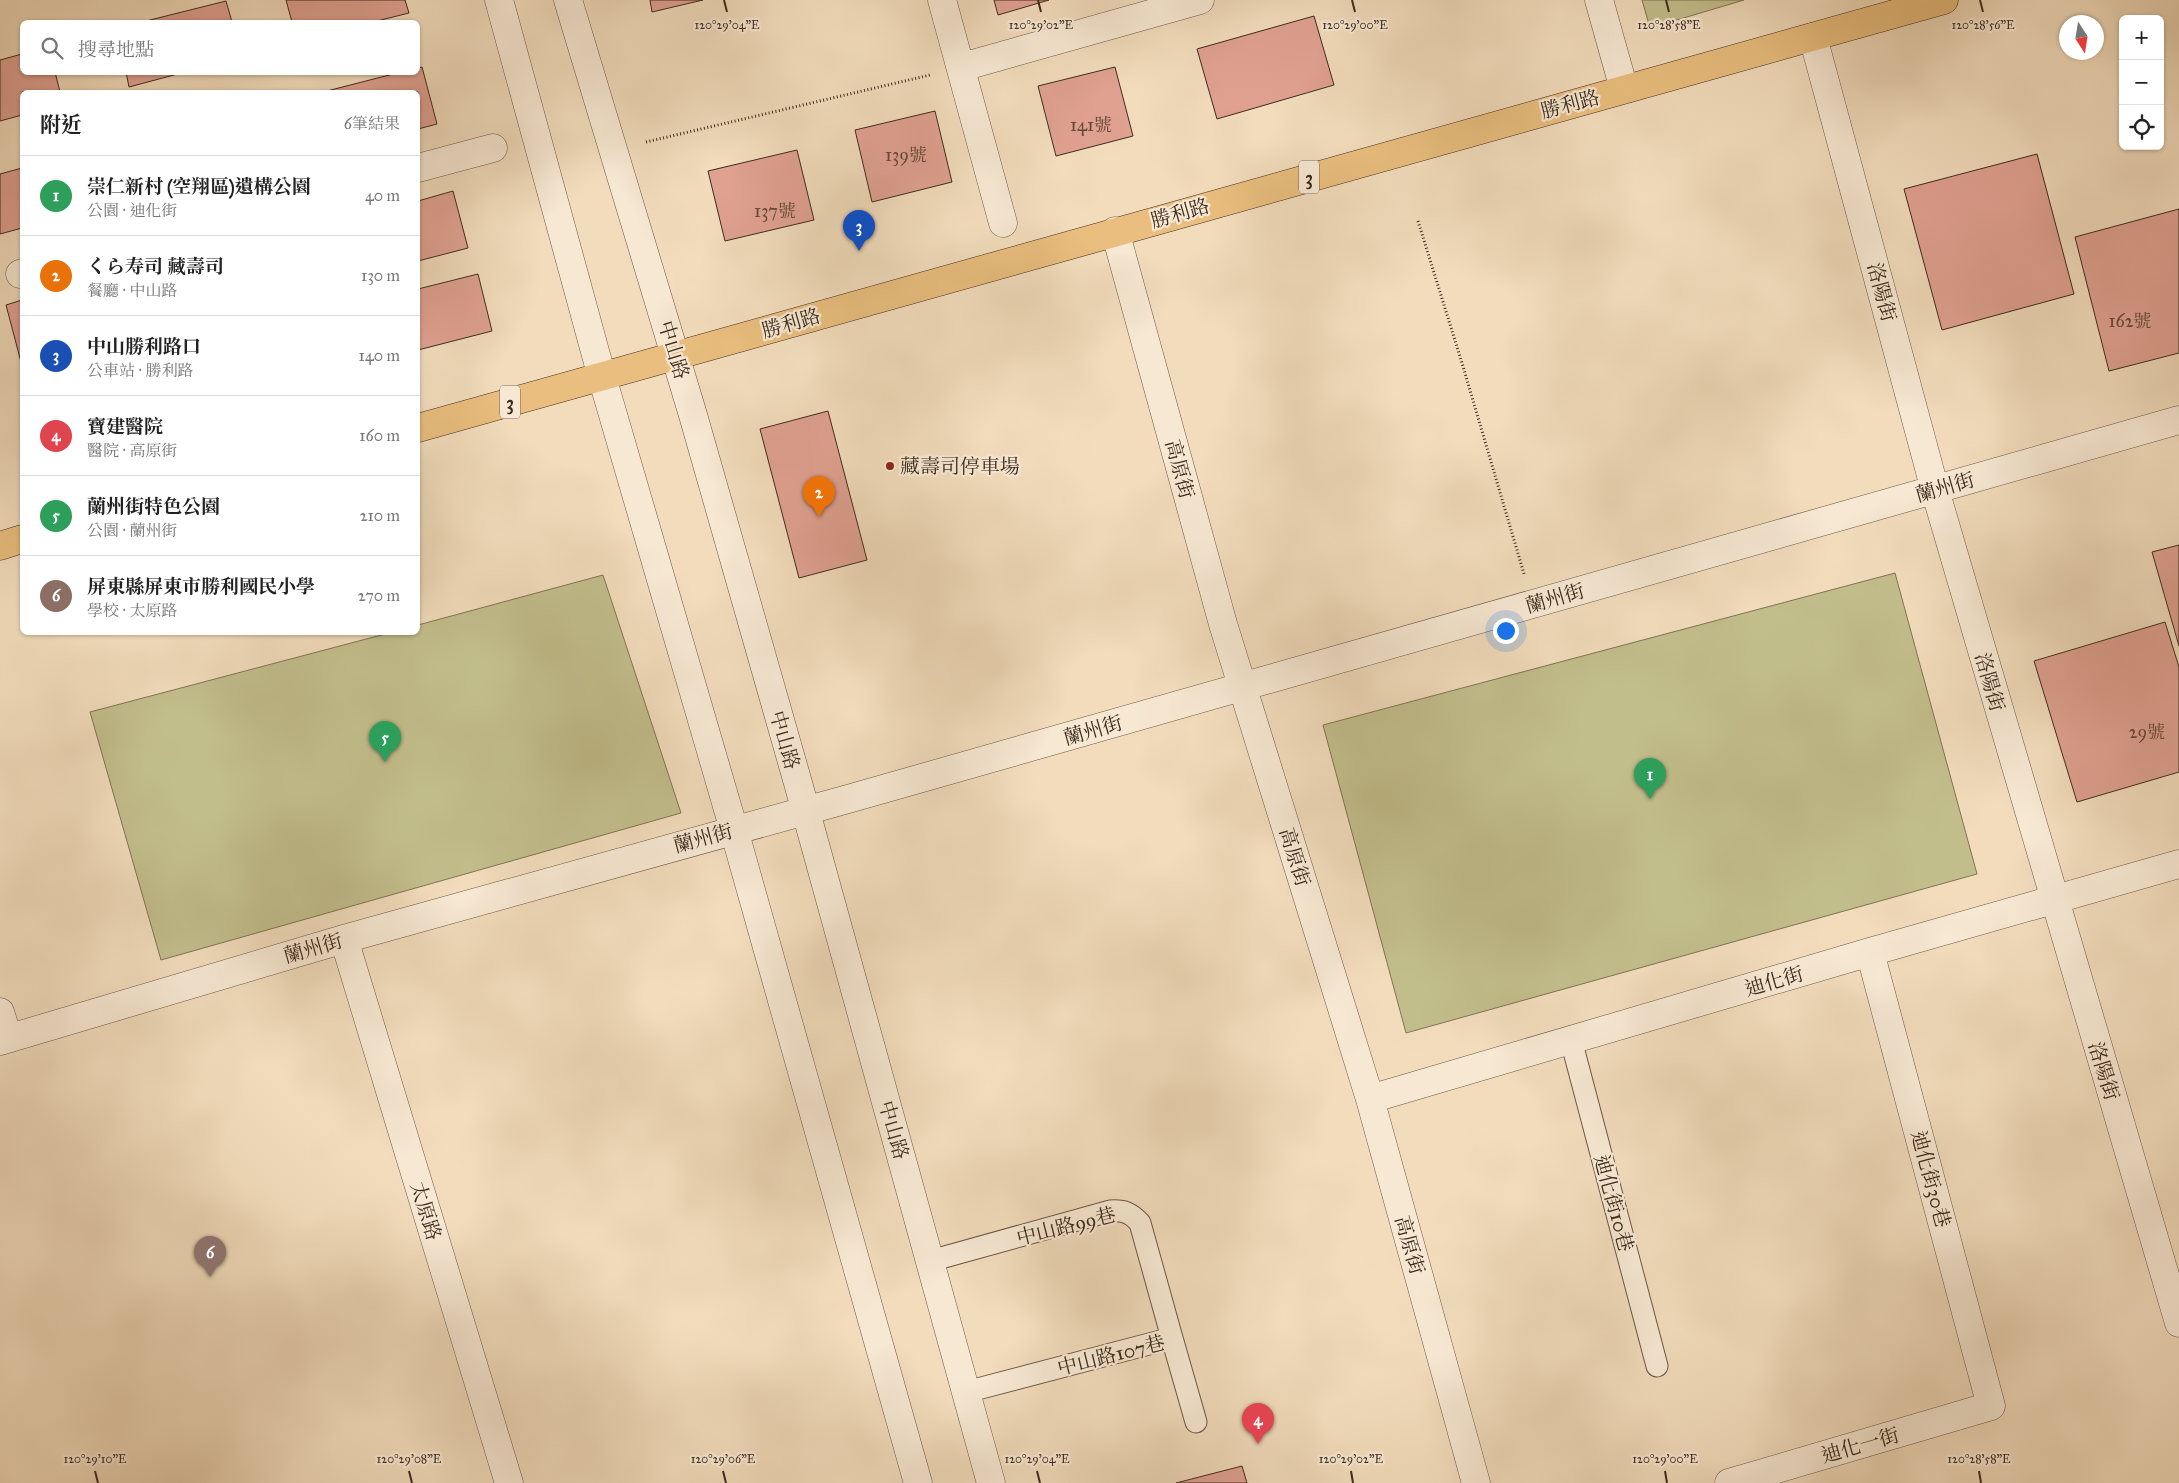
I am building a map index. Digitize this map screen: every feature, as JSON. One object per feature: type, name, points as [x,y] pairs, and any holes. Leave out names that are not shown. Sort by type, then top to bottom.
[{"type":"main road","name":"勝利路","points":[[420,427],[1944,0]]},
{"type":"main road","points":[[0,546],[20,540]]},
{"type":"street","points":[[499,0],[602,377],[734,830],[918,1483]]},
{"type":"street","name":"中山路","points":[[568,0],[676,356],[805,811],[991,1483]]},
{"type":"street","points":[[942,0],[962,67],[1003,223]]},
{"type":"street","points":[[962,67],[1200,0]]},
{"type":"street","points":[[1599,0],[1624,89]]},
{"type":"street","name":"洛陽街","points":[[1814,37],[1935,490],[2053,900],[2179,1323]]},
{"type":"street","points":[[420,167],[493,148]]},
{"type":"street","name":"高原街","points":[[1115,231],[1242,688],[1370,1100],[1476,1483]]},
{"type":"street","name":"蘭州街","points":[[4,1040],[344,939],[1242,688],[2179,420]]},
{"type":"street","name":"迪化街","points":[[1370,1100],[1870,952],[2179,864]]},
{"type":"street","name":"太原路","points":[[344,939],[509,1483]]},
{"type":"street","name":"迪化街30巷","points":[[1870,952],[1991,1406]]},
{"type":"street","points":[[0,1012],[4,1040]]},
{"type":"street","name":"迪化一街","points":[[1729,1483],[1991,1406]]},
{"type":"lane","name":"迪化街10巷","points":[[1571,1040],[1657,1366]]},
{"type":"lane","name":"中山路99巷","points":[[930,1261],[1110,1211],[1121,1210],[1132,1214],[1140,1223],[1172,1338]]},
{"type":"lane","name":"中山路107巷","points":[[966,1392],[1172,1338],[1196,1422]]},
{"type":"path","points":[[646,142],[962,67]]},
{"type":"path","points":[[1418,221],[1526,582]]},
{"type":"shaded area","points":[[1642,0],[1744,0],[1650,28]]},
{"type":"shaded area","points":[[1895,573],[1977,874],[1406,1033],[1323,725]]},
{"type":"shaded area","points":[[603,575],[681,813],[161,960],[90,712],[381,635],[420,635],[420,624]]},
{"type":"building","points":[[286,0],[405,0],[409,13],[381,20],[291,20]]},
{"type":"building","points":[[650,0],[703,0],[652,12]]},
{"type":"building","points":[[994,0],[1049,0],[998,15]]},
{"type":"building","points":[[226,1],[231,20],[150,20]]},
{"type":"building","points":[[1314,16],[1334,85],[1217,119],[1197,49]]},
{"type":"building","points":[[20,55],[20,75],[56,75],[60,90],[20,90],[20,116],[0,121],[0,60]]},
{"type":"building","points":[[422,67],[437,124],[420,128],[420,90],[331,90],[389,75],[420,75],[420,68]]},
{"type":"building","points":[[1115,67],[1133,136],[1056,156],[1038,86]]},
{"type":"building","points":[[127,75],[174,75],[129,87]]},
{"type":"building","points":[[935,111],[952,182],[872,202],[855,130]]},
{"type":"building","points":[[797,150],[814,220],[725,241],[708,171]]},
{"type":"building","points":[[2037,154],[2074,294],[1942,330],[1904,189]]},
{"type":"building","points":[[20,169],[20,229],[0,234],[0,174]]},
{"type":"building","points":[[453,191],[468,248],[420,260],[420,200]]},
{"type":"building","points":[[2179,209],[2179,353],[2109,371],[2075,237]]},
{"type":"building","points":[[478,274],[492,331],[420,349],[420,288]]},
{"type":"building","points":[[20,301],[20,358],[6,305]]},
{"type":"building","points":[[828,411],[867,560],[799,578],[760,429]]},
{"type":"building","points":[[2179,545],[2179,646],[2152,552]]},
{"type":"building","points":[[2165,622],[2179,667],[2179,772],[2077,802],[2034,661]]},
{"type":"building","points":[[1242,1466],[1247,1483],[1176,1483]]},
{"type":"place","name":"中山勝利路口","points":[[859,251]]},
{"type":"place","name":"藏壽司停車場","points":[[890,466]]},
{"type":"place","name":"くら寿司 藏壽司","points":[[819,517]]},
{"type":"place","name":"蘭州街特色公園","points":[[385,762]]},
{"type":"place","name":"崇仁新村 (空翔區)遺構公園","points":[[1650,799]]},
{"type":"place","name":"屏東縣屏東市勝利國民小學","points":[[210,1277]]},
{"type":"place","name":"寶建醫院","points":[[1258,1444]]}]
